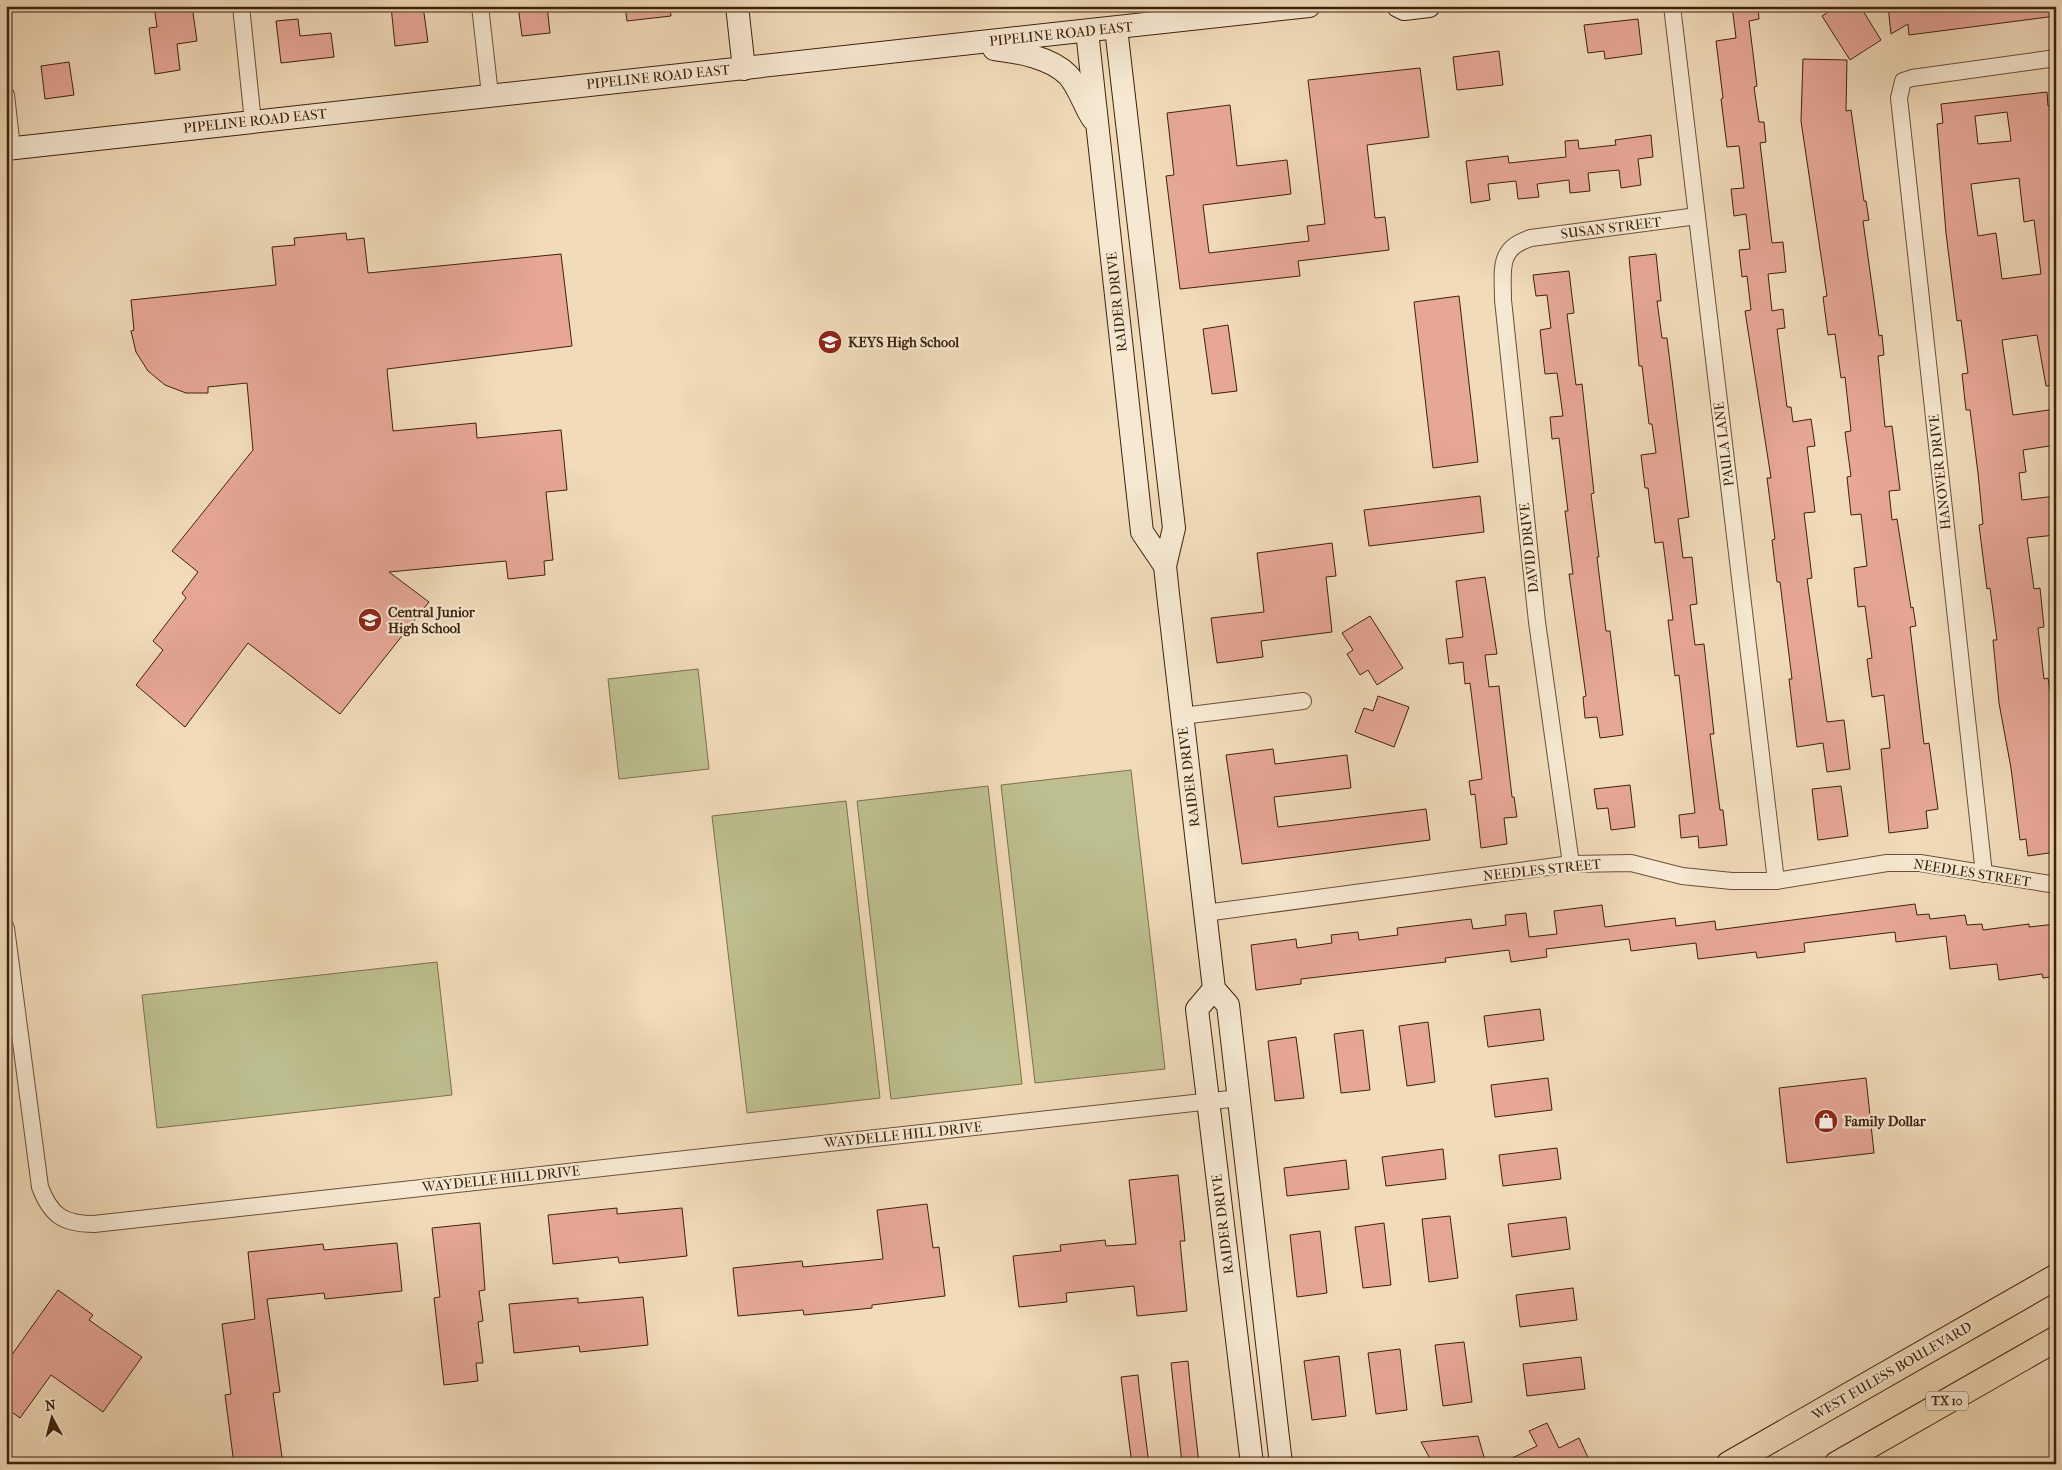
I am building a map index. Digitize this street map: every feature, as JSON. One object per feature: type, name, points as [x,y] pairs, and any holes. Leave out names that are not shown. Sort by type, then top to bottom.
[{"type":"main road","points":[[737,6],[744,69]]},
{"type":"main road","name":"PIPELINE ROAD EAST","points":[[9,149],[1310,6]]},
{"type":"main road","points":[[1398,6],[1404,9],[1429,6]]},
{"type":"main road","name":"RAIDER DRIVE","points":[[1116,28],[1174,528],[1164,566],[1214,989],[1228,1005],[1281,1464]]},
{"type":"main road","name":"RAIDER DRIVE","points":[[1087,31],[1142,532],[1164,566]]},
{"type":"main road","points":[[964,45],[1017,52],[1052,64],[1068,75],[1099,129]]},
{"type":"main road","points":[[1110,228],[1139,224]]},
{"type":"main road","name":"RAIDER DRIVE","points":[[1214,989],[1197,1009],[1252,1464]]},
{"type":"main road","name":"WEST EULESS BOULEVARD","points":[[1729,1464],[1756,1456],[2056,1277]]},
{"type":"main road","name":"TX 10","points":[[1837,1464],[2056,1339]]},
{"type":"street","points":[[241,6],[253,122]]},
{"type":"street","points":[[480,6],[490,95]]},
{"type":"street","name":"PAULA LANE","points":[[1672,6],[1776,881]]},
{"type":"street","name":"HANOVER DRIVE","points":[[1984,874],[1899,98],[1903,81],[1912,78],[2056,58]]},
{"type":"street","points":[[6,95],[9,149]]},
{"type":"street","name":"SUSAN STREET","points":[[1524,240],[1697,216]]},
{"type":"street","name":"DAVID DRIVE","points":[[1524,240],[1509,249],[1502,261],[1503,300],[1537,622],[1571,864]]},
{"type":"street","points":[[1182,716],[1303,701]]},
{"type":"street","name":"NEEDLES STREET","points":[[1205,912],[1571,864],[1631,863],[1682,876],[1732,881],[1776,881],[1887,863],[1920,863],[2056,885]]},
{"type":"street","name":"WAYDELLE HILL DRIVE","points":[[6,928],[40,1187],[46,1203],[61,1219],[74,1224],[94,1224],[1239,1098]]},
{"type":"green space","points":[[698,669],[709,769],[619,779],[608,679]]},
{"type":"green space","points":[[1131,770],[1165,1069],[1035,1083],[1001,785]]},
{"type":"green space","points":[[988,786],[1022,1084],[891,1099],[857,801]]},
{"type":"green space","points":[[846,801],[880,1098],[747,1113],[712,816]]},
{"type":"green space","points":[[437,962],[452,1095],[157,1128],[142,995]]},
{"type":"building","points":[[154,6],[192,6],[197,41],[177,44],[180,70],[155,74],[149,28],[157,27]]},
{"type":"building","points":[[391,6],[423,6],[428,42],[395,46]]},
{"type":"building","points":[[518,6],[547,6],[550,33],[522,36]]},
{"type":"building","points":[[625,6],[670,6],[671,16],[627,21]]},
{"type":"building","points":[[1732,6],[1758,6],[1759,19],[1749,21],[1757,86],[1754,87],[1759,122],[1764,122],[1766,142],[1760,143],[1772,243],[1783,242],[1786,272],[1768,274],[1772,311],[1783,309],[1785,328],[1777,329],[1787,407],[1791,407],[1793,422],[1811,419],[1815,446],[1807,447],[1815,512],[1804,513],[1812,578],[1807,579],[1827,722],[1844,720],[1850,769],[1827,772],[1823,743],[1797,747],[1789,679],[1792,679],[1780,582],[1777,582],[1772,540],[1775,539],[1767,478],[1771,478],[1745,311],[1751,310],[1747,276],[1742,277],[1739,250],[1750,249],[1746,214],[1734,216],[1731,189],[1744,188],[1739,146],[1727,147],[1721,99],[1723,98],[1716,41],[1736,38]]},
{"type":"building","points":[[1838,6],[1860,6],[1881,40],[1850,60],[1822,16]]},
{"type":"building","points":[[1888,6],[2056,6],[2056,16],[1909,35],[1908,24],[1891,34]]},
{"type":"building","points":[[298,19],[300,36],[331,33],[334,57],[281,63],[276,21]]},
{"type":"building","points":[[1638,19],[1642,54],[1605,59],[1604,51],[1588,53],[1584,25]]},
{"type":"building","points":[[1499,51],[1503,85],[1457,90],[1453,57]]},
{"type":"building","points":[[1803,59],[1847,60],[1846,111],[1851,110],[1864,201],[1866,201],[1869,220],[1863,221],[1879,336],[1882,335],[1884,355],[1878,356],[1885,427],[1892,426],[1900,490],[1889,491],[1892,520],[1897,519],[1911,608],[1913,607],[1916,626],[1910,627],[1924,744],[1929,743],[1938,809],[1926,811],[1928,828],[1889,833],[1881,749],[1890,748],[1884,695],[1872,697],[1867,659],[1872,658],[1865,606],[1858,607],[1854,568],[1867,566],[1861,514],[1851,515],[1847,477],[1851,476],[1845,432],[1851,431],[1845,377],[1841,378],[1835,334],[1828,335],[1823,297],[1827,296],[1801,121]]},
{"type":"building","points":[[69,62],[74,95],[45,99],[41,66]]},
{"type":"building","points":[[1420,68],[1429,137],[1367,145],[1375,218],[1385,217],[1389,250],[1298,261],[1300,276],[1180,289],[1166,176],[1174,175],[1167,113],[1230,105],[1237,166],[1287,160],[1291,194],[1203,205],[1209,253],[1309,241],[1307,226],[1325,224],[1308,80]]},
{"type":"building","points":[[2047,92],[2048,106],[2056,105],[2056,385],[2046,386],[2037,335],[2002,340],[2013,415],[2056,409],[2056,445],[2023,450],[2026,472],[2019,473],[2022,500],[2056,496],[2056,535],[2027,538],[2034,589],[2040,588],[2044,627],[2038,628],[2044,679],[2048,678],[2056,727],[2056,852],[2028,856],[2026,839],[2020,840],[2011,768],[1999,703],[1993,640],[1997,640],[1990,588],[1987,589],[1979,525],[1983,524],[1978,473],[1970,410],[1966,410],[1962,374],[1968,373],[1961,320],[1957,321],[1946,233],[1937,124],[1943,123],[1941,104]],"holes":[[[2007,112],[2011,141],[1978,144],[1975,116]],[[2019,178],[2024,222],[2034,220],[2041,274],[2002,279],[1996,233],[1978,236],[1971,184]]]},
{"type":"building","points":[[1651,135],[1653,157],[1638,159],[1641,185],[1621,188],[1619,170],[1588,173],[1590,191],[1570,193],[1569,180],[1537,184],[1539,197],[1518,199],[1516,181],[1488,184],[1490,200],[1471,203],[1466,161],[1508,156],[1509,163],[1566,157],[1565,141],[1578,140],[1579,149],[1616,145],[1615,140]]},
{"type":"building","points":[[346,233],[347,240],[364,238],[368,273],[561,254],[572,346],[387,369],[393,431],[476,423],[477,438],[561,430],[567,490],[546,492],[553,560],[544,561],[545,575],[508,579],[506,561],[389,572],[429,602],[340,714],[248,643],[185,727],[136,685],[163,650],[153,641],[186,598],[182,593],[198,572],[172,551],[253,450],[247,383],[208,387],[208,393],[186,393],[165,385],[148,371],[136,352],[131,331],[134,330],[131,300],[276,285],[272,247],[295,245],[294,238]]},
{"type":"building","points":[[1656,254],[1661,301],[1657,301],[1662,338],[1667,338],[1689,517],[1678,519],[1683,558],[1692,557],[1697,604],[1690,605],[1695,645],[1704,644],[1714,734],[1710,734],[1720,810],[1723,810],[1727,845],[1699,848],[1698,836],[1681,838],[1679,815],[1695,813],[1679,675],[1675,676],[1668,620],[1673,620],[1663,542],[1655,543],[1648,488],[1645,488],[1641,455],[1656,453],[1652,424],[1649,424],[1642,366],[1639,366],[1629,257]]},
{"type":"building","points":[[1569,271],[1574,313],[1567,314],[1576,385],[1582,384],[1594,493],[1591,494],[1599,557],[1597,557],[1606,631],[1610,631],[1623,735],[1600,738],[1597,717],[1585,718],[1583,697],[1586,696],[1569,574],[1573,574],[1565,511],[1568,511],[1559,438],[1552,439],[1550,417],[1563,416],[1557,373],[1545,374],[1540,330],[1551,328],[1547,295],[1536,296],[1533,275]]},
{"type":"building","points":[[1459,296],[1478,462],[1433,468],[1414,302]]},
{"type":"building","points":[[1228,325],[1237,391],[1212,394],[1203,329]]},
{"type":"building","points":[[1480,496],[1484,532],[1369,546],[1364,510]]},
{"type":"building","points":[[1332,543],[1336,576],[1326,577],[1332,632],[1261,641],[1263,657],[1217,663],[1211,618],[1264,612],[1257,553]]},
{"type":"building","points":[[1485,577],[1497,654],[1485,655],[1489,687],[1499,686],[1512,797],[1514,797],[1517,817],[1504,818],[1507,844],[1481,848],[1475,794],[1471,795],[1469,781],[1482,779],[1470,683],[1465,684],[1463,662],[1449,664],[1446,639],[1463,637],[1456,581]]},
{"type":"building","points":[[1370,616],[1403,668],[1377,685],[1368,670],[1360,675],[1347,654],[1353,650],[1342,633]]},
{"type":"building","points":[[1378,696],[1409,707],[1394,747],[1355,732],[1364,708],[1373,711]]},
{"type":"building","points":[[1273,749],[1275,764],[1347,755],[1351,788],[1274,797],[1278,827],[1426,809],[1430,840],[1242,864],[1226,755]]},
{"type":"building","points":[[1630,785],[1635,827],[1611,830],[1608,808],[1597,809],[1594,789]]},
{"type":"building","points":[[1841,786],[1848,836],[1818,840],[1812,789]]},
{"type":"building","points":[[1915,904],[1917,915],[1929,914],[1930,919],[1965,915],[1967,925],[1982,924],[1983,930],[2029,924],[2029,927],[2056,924],[2056,976],[2043,978],[2042,974],[1999,980],[1997,964],[1950,969],[1946,936],[1896,942],[1895,932],[1804,943],[1805,952],[1757,958],[1756,952],[1698,959],[1696,943],[1631,951],[1629,939],[1546,949],[1547,957],[1511,962],[1509,950],[1445,958],[1446,962],[1301,979],[1301,984],[1256,990],[1251,945],[1296,939],[1297,948],[1332,943],[1331,935],[1358,932],[1359,940],[1398,935],[1397,928],[1471,919],[1473,929],[1506,925],[1505,915],[1526,913],[1529,937],[1557,934],[1554,911],[1602,905],[1605,927],[1675,918],[1676,926],[1715,921],[1716,930]]},
{"type":"building","points":[[1540,1009],[1544,1040],[1488,1047],[1484,1016]]},
{"type":"building","points":[[1428,1022],[1435,1082],[1407,1086],[1399,1026]]},
{"type":"building","points":[[1363,1030],[1370,1090],[1341,1093],[1334,1034]]},
{"type":"building","points":[[1296,1037],[1304,1098],[1275,1101],[1268,1041]]},
{"type":"building","points":[[1548,1078],[1552,1110],[1495,1117],[1491,1085]]},
{"type":"building","points":[[1866,1078],[1874,1153],[1787,1163],[1779,1088]]},
{"type":"building","points":[[1557,1148],[1561,1179],[1503,1186],[1499,1155]]},
{"type":"building","points":[[1443,1149],[1446,1179],[1386,1186],[1382,1157]]},
{"type":"building","points":[[1346,1160],[1349,1189],[1287,1196],[1284,1168]]},
{"type":"building","points":[[1178,1175],[1185,1241],[1180,1241],[1187,1311],[1137,1316],[1134,1286],[1066,1293],[1067,1302],[1019,1307],[1013,1256],[1061,1251],[1060,1245],[1105,1240],[1106,1246],[1136,1244],[1129,1180]]},
{"type":"building","points":[[927,1204],[933,1248],[939,1247],[945,1296],[872,1305],[872,1308],[804,1315],[803,1310],[738,1316],[733,1268],[802,1261],[803,1267],[883,1259],[877,1210]]},
{"type":"building","points":[[617,1208],[617,1214],[682,1208],[687,1256],[619,1263],[618,1257],[553,1264],[548,1215]]},
{"type":"building","points":[[1450,1216],[1458,1278],[1429,1282],[1422,1219]]},
{"type":"building","points":[[1566,1217],[1570,1249],[1512,1257],[1508,1224]]},
{"type":"building","points":[[480,1223],[485,1290],[479,1291],[483,1321],[478,1322],[483,1363],[476,1363],[478,1381],[444,1385],[434,1298],[440,1297],[432,1228]]},
{"type":"building","points":[[1384,1223],[1391,1285],[1363,1288],[1355,1227]]},
{"type":"building","points":[[1320,1231],[1327,1293],[1297,1297],[1290,1235]]},
{"type":"building","points":[[397,1243],[402,1291],[325,1299],[324,1293],[267,1299],[280,1392],[273,1393],[283,1464],[234,1464],[225,1395],[231,1394],[222,1324],[255,1319],[248,1252],[323,1244],[324,1250]]},
{"type":"building","points":[[1573,1288],[1577,1320],[1520,1327],[1516,1295]]},
{"type":"building","points":[[58,1290],[93,1315],[89,1320],[142,1357],[103,1412],[51,1375],[20,1418],[6,1408],[6,1363]]},
{"type":"building","points":[[643,1297],[648,1345],[580,1352],[579,1346],[514,1353],[509,1304],[578,1298],[578,1303]]},
{"type":"building","points":[[1464,1342],[1472,1402],[1443,1406],[1435,1345]]},
{"type":"building","points":[[1400,1349],[1407,1410],[1376,1414],[1368,1353]]},
{"type":"building","points":[[1339,1356],[1346,1416],[1312,1420],[1304,1361]]},
{"type":"building","points":[[1581,1357],[1585,1389],[1527,1396],[1523,1364]]},
{"type":"building","points":[[1188,1361],[1199,1464],[1182,1464],[1171,1363]]},
{"type":"building","points":[[1138,1375],[1149,1464],[1132,1464],[1128,1434],[1121,1377]]},
{"type":"building","points":[[1547,1423],[1559,1448],[1579,1438],[1591,1464],[1500,1464],[1537,1446],[1529,1431]]},
{"type":"building","points":[[1478,1436],[1486,1464],[1433,1464],[1421,1442]]},
{"type":"place","name":"KEYS High School","points":[[830,342]]},
{"type":"place","name":"Central Junior High School","points":[[370,620]]},
{"type":"place","name":"Family Dollar","points":[[1826,1121]]}]
